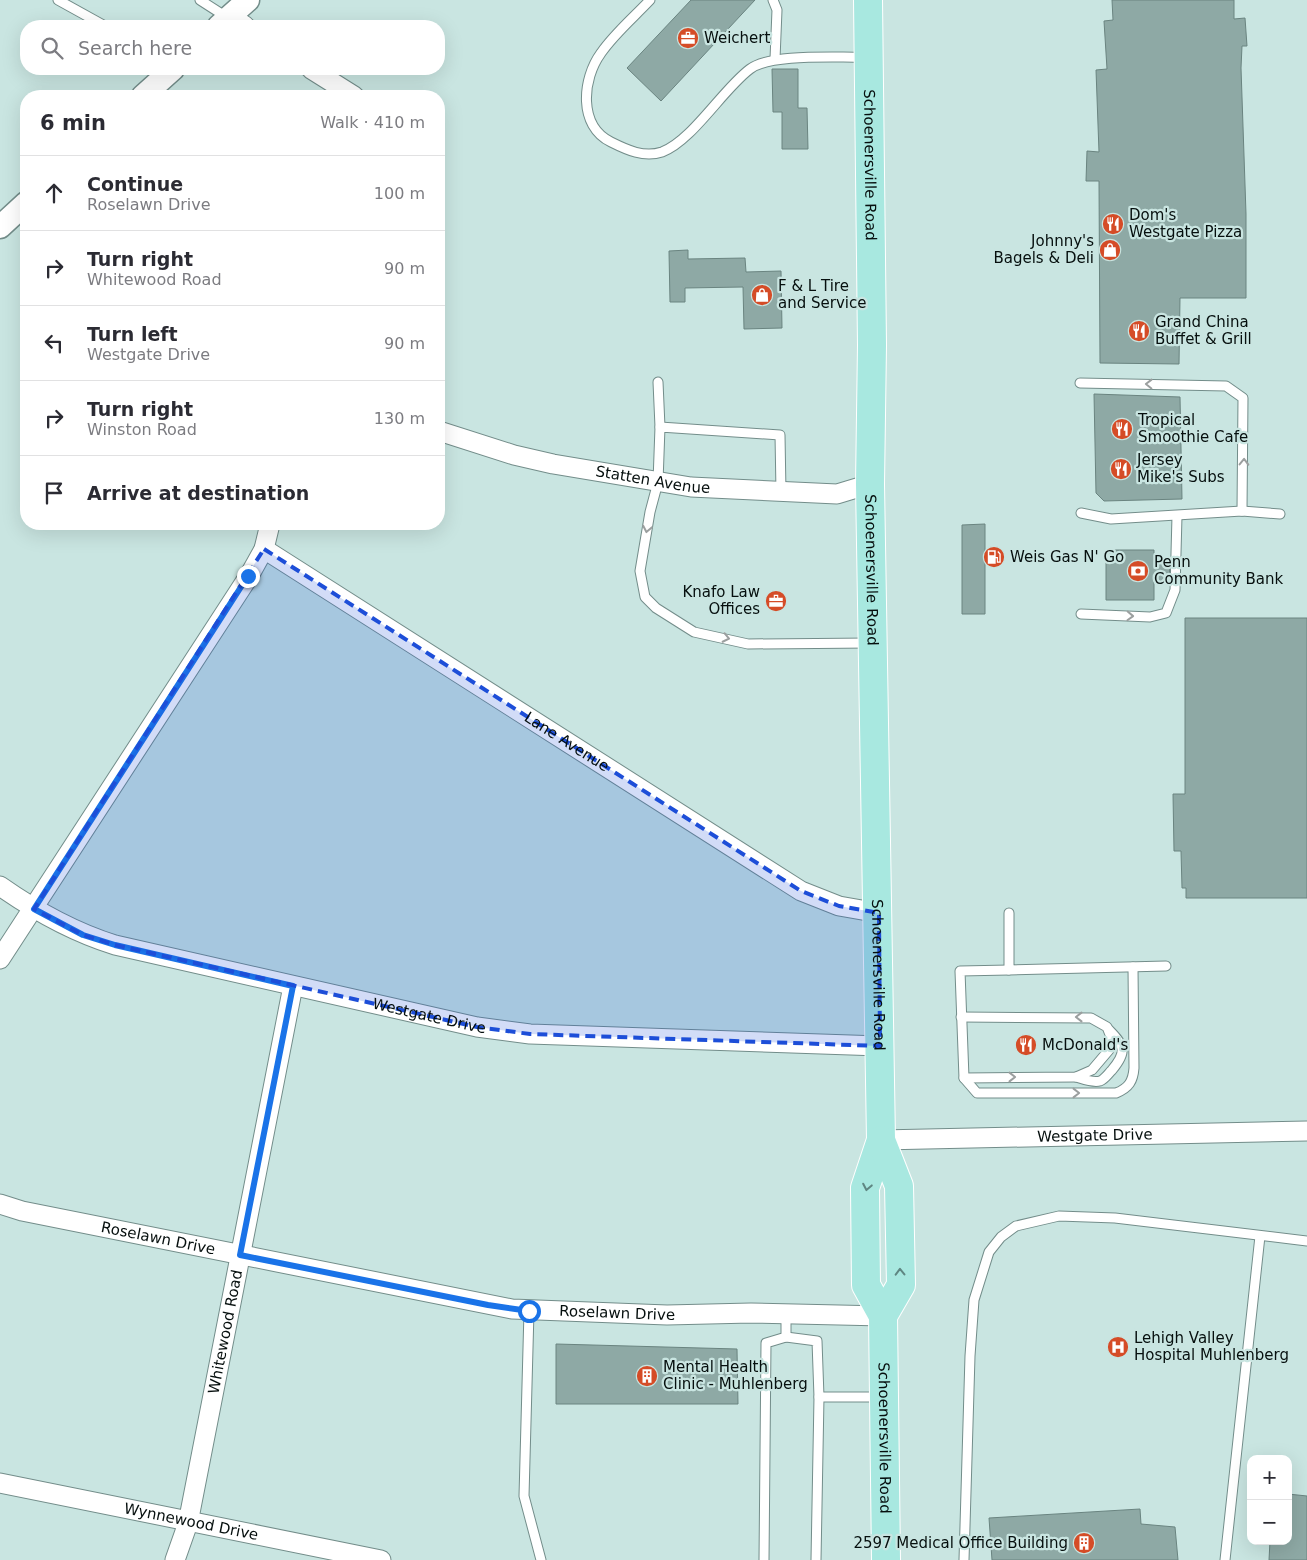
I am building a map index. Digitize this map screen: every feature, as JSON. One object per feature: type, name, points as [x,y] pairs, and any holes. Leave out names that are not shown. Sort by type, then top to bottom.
[{"type":"main road","name":"Schoenersville Road","points":[[868,0],[872,345],[870,484],[879,913],[881,1140],[865,1188],[866,1285],[883,1316],[886,1560]]},
{"type":"street","points":[[233,20],[248,0]]},
{"type":"street","points":[[150,90],[166,75]]},
{"type":"street","points":[[321,75],[344,90]]},
{"type":"street","name":"Statten Avenue","points":[[445,433],[514,455],[553,464],[699,488],[837,494],[870,484]]},
{"type":"street","points":[[0,959],[34,909],[264,549],[269,530]]},
{"type":"street","name":"Lane Avenue","points":[[264,549],[801,891],[839,906],[879,913]]},
{"type":"street","name":"Westgate Drive","points":[[0,886],[34,909],[83,935],[115,945],[477,1028],[530,1034],[880,1046]]},
{"type":"street","name":"Whitewood Road","points":[[175,1560],[188,1523],[293,986]]},
{"type":"street","name":"Westgate Drive","points":[[881,1140],[1307,1131]]},
{"type":"street","name":"Roselawn Drive","points":[[0,1204],[22,1211],[488,1305],[529,1311],[667,1315],[786,1314],[883,1316]]},
{"type":"street","name":"Wynnewood Drive","points":[[0,1483],[188,1523],[381,1560]]},
{"type":"lane","points":[[58,0],[94,20]]},
{"type":"lane","points":[[200,0],[228,20]]},
{"type":"lane","points":[[650,0],[601,53],[590,73],[586,105],[592,125],[606,140],[645,155],[662,152],[683,139],[750,68],[776,59],[868,57]]},
{"type":"lane","points":[[773,0],[777,10],[776,59]]},
{"type":"lane","points":[[658,382],[660,428],[658,482],[650,512],[640,571],[645,597],[656,608],[694,632],[748,644],[873,643]]},
{"type":"lane","points":[[1080,383],[1226,386],[1243,398],[1242,511]]},
{"type":"lane","points":[[660,428],[780,435],[781,492]]},
{"type":"lane","points":[[1080,513],[1111,519],[1242,511],[1280,514]]},
{"type":"lane","points":[[1081,614],[1150,617],[1166,613],[1175,590],[1177,516]]},
{"type":"lane","points":[[1009,913],[1009,970]]},
{"type":"lane","points":[[1133,967],[1134,1078],[1123,1090],[1116,1093],[977,1093],[964,1078],[960,971],[1166,966]]},
{"type":"lane","points":[[962,1017],[1091,1018],[1108,1029],[1120,1041],[1124,1050],[1121,1060],[1100,1080],[1093,1082],[1076,1077],[964,1078]]},
{"type":"lane","points":[[1076,1077],[1092,1070],[1109,1050],[1111,1037],[1108,1029]]},
{"type":"lane","points":[[964,1560],[970,1356],[974,1300],[988,1252],[1001,1237],[1016,1226],[1058,1216],[1115,1218],[1307,1241]]},
{"type":"lane","points":[[1225,1560],[1260,1236]]},
{"type":"lane","points":[[529,1311],[524,1496],[541,1560]]},
{"type":"lane","points":[[786,1314],[786,1337]]},
{"type":"lane","points":[[764,1560],[766,1343],[786,1337],[817,1341],[819,1397],[816,1560]]},
{"type":"lane","points":[[819,1397],[884,1398]]},
{"type":"highlighted area","points":[[264,549],[801,891],[839,906],[879,913],[880,1046],[530,1034],[477,1027],[115,945],[83,935],[34,909]]},
{"type":"building","name":"Weichert","points":[[691,0],[755,0],[661,101],[627,68]]},
{"type":"building","points":[[1112,0],[1234,0],[1234,19],[1245,18],[1247,46],[1242,46],[1241,68],[1246,214],[1246,298],[1180,298],[1179,364],[1100,363],[1099,181],[1086,181],[1087,151],[1099,152],[1096,70],[1107,69],[1104,21],[1113,20]]},
{"type":"building","points":[[772,69],[798,69],[798,108],[807,108],[808,149],[782,149],[782,112],[773,112]]},
{"type":"building","name":"F & L Tire and Service","points":[[688,250],[688,259],[745,258],[746,272],[781,271],[782,328],[744,329],[743,287],[685,288],[685,302],[670,302],[669,251]]},
{"type":"building","points":[[1094,394],[1180,397],[1182,499],[1104,501],[1096,493]]},
{"type":"building","points":[[985,524],[985,614],[962,614],[962,525]]},
{"type":"building","name":"Penn Community Bank","points":[[1106,550],[1154,550],[1154,561],[1170,561],[1169,582],[1154,582],[1154,600],[1106,600]]},
{"type":"building","points":[[1185,618],[1307,618],[1307,898],[1186,898],[1186,888],[1182,888],[1181,851],[1174,851],[1173,794],[1185,794]]},
{"type":"building","name":"Mental Health Clinic - Muhlenberg","points":[[556,1344],[737,1349],[738,1404],[556,1404]]},
{"type":"building","points":[[1292,1494],[1307,1496],[1307,1560],[1269,1560],[1270,1545],[1292,1545]]},
{"type":"building","name":"2597 Medical Office Building","points":[[1140,1509],[1141,1524],[1175,1527],[1178,1560],[992,1560],[989,1518]]},
{"type":"place","name":"Weichert","points":[[688,38]]},
{"type":"place","name":"Dom's Westgate Pizza","points":[[1113,224]]},
{"type":"place","name":"Johnny's Bagels & Deli","points":[[1110,250]]},
{"type":"place","name":"F & L Tire and Service","points":[[762,295]]},
{"type":"place","name":"Grand China Buffet & Grill","points":[[1139,331]]},
{"type":"place","name":"Tropical Smoothie Cafe","points":[[1122,429]]},
{"type":"place","name":"Jersey Mike's Subs","points":[[1121,469]]},
{"type":"place","name":"Weis Gas N' Go","points":[[994,557]]},
{"type":"place","name":"Penn Community Bank","points":[[1138,571]]},
{"type":"place","name":"Knafo Law Offices","points":[[776,601]]},
{"type":"place","name":"McDonald's","points":[[1026,1045]]},
{"type":"place","name":"Lehigh Valley Hospital Muhlenberg","points":[[1118,1347]]},
{"type":"place","name":"Mental Health Clinic - Muhlenberg","points":[[647,1376]]},
{"type":"place","name":"2597 Medical Office Building","points":[[1084,1543]]},
{"type":"route","points":[[248,576],[34,909],[83,935],[115,945],[293,986],[240,1255],[488,1305],[529,1311]]}]
